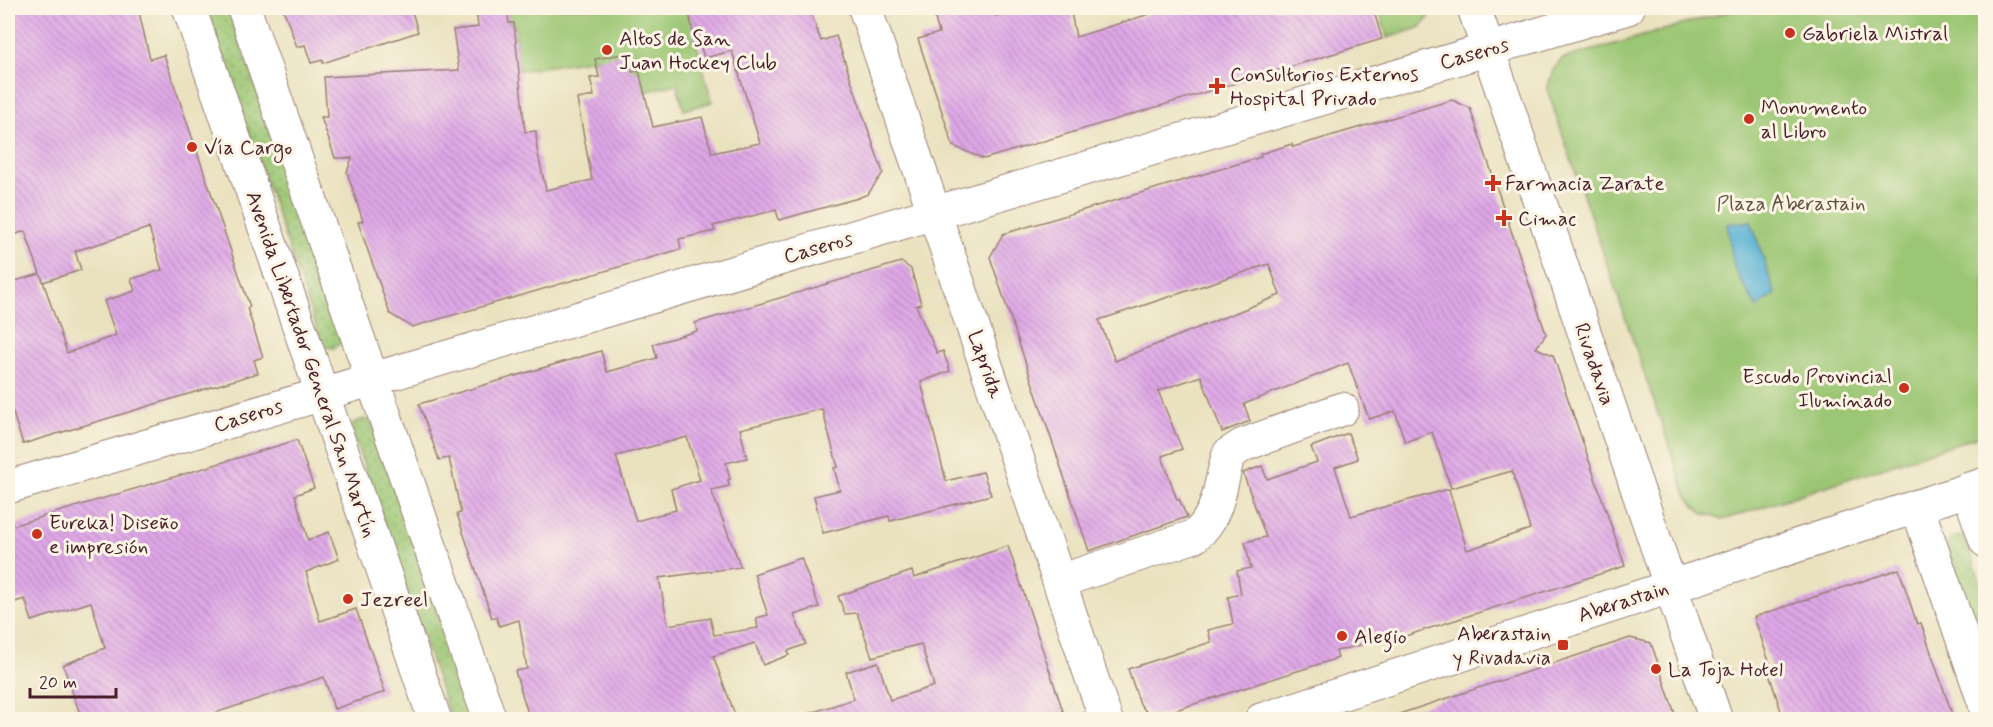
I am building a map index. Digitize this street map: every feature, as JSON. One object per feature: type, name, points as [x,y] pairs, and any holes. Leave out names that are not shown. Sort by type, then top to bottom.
[{"type":"street","name":"Avenida Libertador General San Martín","points":[[189,8],[435,720]]},
{"type":"street","points":[[244,8],[490,720]]},
{"type":"street","name":"Laprida","points":[[865,8],[1106,720]]},
{"type":"street","name":"Rivadavia","points":[[1474,8],[1716,720]]},
{"type":"street","name":"Caseros","points":[[8,487],[1628,8]]},
{"type":"street","points":[[1060,581],[1195,536],[1206,527],[1213,515],[1229,454],[1243,445],[1342,409]]},
{"type":"street","points":[[1977,486],[1986,541]]},
{"type":"street","name":"Aberastain","points":[[1261,720],[1977,486]]},
{"type":"street","points":[[1917,506],[1986,707]]},
{"type":"green space","points":[[206,8],[228,8],[343,341],[334,348],[323,347]]},
{"type":"green space","name":"Altos de San Juan Hockey Club","points":[[507,8],[720,8],[726,32],[696,41],[712,102],[684,110],[677,84],[644,92],[638,71],[599,80],[595,59],[519,71],[514,23],[509,23]]},
{"type":"green space","points":[[1379,8],[1436,8],[1421,27],[1387,38]]},
{"type":"green space","name":"Plaza Aberastain","points":[[1741,8],[1985,8],[1985,434],[1723,520],[1702,513],[1687,498],[1547,89],[1553,70],[1562,59]]},
{"type":"green space","points":[[363,419],[371,421],[474,719],[451,719],[351,428],[354,423]]},
{"type":"green space","points":[[1960,536],[1966,538],[1985,597],[1985,663],[1945,546],[1951,538]]},
{"type":"water","points":[[1751,221],[1775,294],[1757,308],[1734,268],[1727,224]]},
{"type":"building","points":[[8,8],[138,8],[150,59],[164,55],[250,307],[247,308],[263,357],[254,360],[258,373],[23,444],[8,398],[8,283],[40,274],[25,231],[8,237]],"holes":[[[149,228],[162,270],[131,279],[135,291],[104,301],[116,335],[67,353],[43,282],[81,270],[75,251]]]},
{"type":"building","points":[[283,8],[411,8],[418,32],[323,63],[323,60],[311,63],[305,45],[297,47]]},
{"type":"building","points":[[476,8],[507,8],[509,23],[514,23],[525,132],[536,131],[537,150],[546,190],[592,180],[577,99],[594,96],[590,78],[599,77],[595,59],[628,53],[632,72],[639,71],[653,127],[702,117],[712,153],[760,143],[732,51],[704,58],[699,40],[695,41],[688,8],[809,8],[821,41],[836,36],[883,173],[868,194],[858,198],[779,220],[776,210],[713,226],[715,231],[679,239],[681,249],[412,327],[390,314],[358,222],[363,221],[347,172],[352,158],[335,158],[321,117],[327,117],[324,77],[459,70],[453,30],[478,27]]},
{"type":"building","points":[[932,8],[994,8],[996,16],[1022,8],[1070,8],[1076,37],[1156,12],[1155,8],[1373,8],[1382,39],[984,159],[953,146],[918,39],[939,33]]},
{"type":"building","points":[[1452,100],[1470,108],[1546,334],[1536,348],[1553,355],[1625,566],[1396,639],[1396,636],[1336,651],[1338,658],[1160,715],[1148,714],[1140,704],[1128,669],[1211,642],[1208,630],[1233,624],[1228,597],[1241,594],[1237,571],[1251,568],[1245,542],[1266,537],[1243,473],[1262,466],[1267,479],[1317,462],[1311,447],[1348,433],[1358,459],[1335,467],[1351,516],[1449,489],[1467,550],[1530,529],[1512,471],[1451,488],[1432,432],[1405,442],[1395,411],[1369,419],[1348,363],[1244,404],[1250,421],[1222,432],[1201,376],[1158,391],[1182,449],[1162,456],[1177,500],[1179,499],[1187,517],[1089,551],[990,257],[1003,234],[1261,157],[1260,154],[1292,144],[1293,147]],"holes":[[[1269,264],[1280,295],[1115,361],[1099,320]]]},
{"type":"building","points":[[901,262],[911,269],[921,304],[916,306],[937,353],[943,351],[950,371],[921,382],[946,481],[983,472],[991,495],[890,521],[889,516],[823,533],[814,496],[840,490],[834,468],[838,467],[822,409],[740,429],[747,458],[726,463],[730,479],[728,480],[729,486],[711,490],[741,567],[659,578],[668,625],[710,618],[714,635],[758,628],[756,618],[768,615],[754,574],[801,558],[819,607],[794,615],[806,644],[788,651],[789,655],[763,665],[755,643],[713,656],[737,720],[530,720],[515,671],[527,669],[519,620],[499,626],[496,617],[492,618],[457,514],[461,513],[449,458],[439,460],[419,404],[601,351],[607,372],[657,358],[653,344],[697,331],[695,323]],"holes":[[[687,437],[700,480],[671,489],[676,510],[636,521],[616,456]]]},
{"type":"building","points":[[297,440],[314,488],[295,495],[308,540],[329,532],[339,559],[306,572],[320,621],[356,609],[385,692],[334,709],[324,677],[194,720],[82,720],[63,665],[105,648],[91,602],[32,621],[25,599],[8,604],[8,527]]},
{"type":"building","points":[[1008,546],[1066,720],[805,720],[804,715],[854,699],[846,672],[878,662],[890,700],[934,686],[921,644],[872,657],[857,613],[845,614],[838,596],[912,571],[914,578]]},
{"type":"building","points":[[1899,569],[1917,624],[1921,623],[1954,720],[1784,720],[1769,674],[1773,673],[1754,617]]},
{"type":"building","points":[[1630,638],[1651,643],[1677,720],[1397,720],[1396,715]]},
{"type":"place","name":"Gabriela Mistral","points":[[1790,33]]},
{"type":"place","name":"Altos de San Juan Hockey Club","points":[[607,50]]},
{"type":"place","name":"Consultorios Externos Hospital Privado","points":[[1217,86]]},
{"type":"place","name":"Monumento al Libro","points":[[1749,119]]},
{"type":"place","name":"Vía Cargo","points":[[192,147]]},
{"type":"place","name":"Farmacia Zarate","points":[[1493,183]]},
{"type":"place","name":"Cimac","points":[[1504,218]]},
{"type":"place","name":"Escudo Provincial Iluminado","points":[[1904,388]]},
{"type":"place","name":"Eureka! Diseño e impresión","points":[[37,534]]},
{"type":"place","name":"Jezreel","points":[[348,599]]},
{"type":"place","name":"Alegio","points":[[1342,636]]},
{"type":"place","name":"Aberastain y Rivadavia","points":[[1563,645]]},
{"type":"place","name":"La Toja Hotel","points":[[1656,669]]}]
